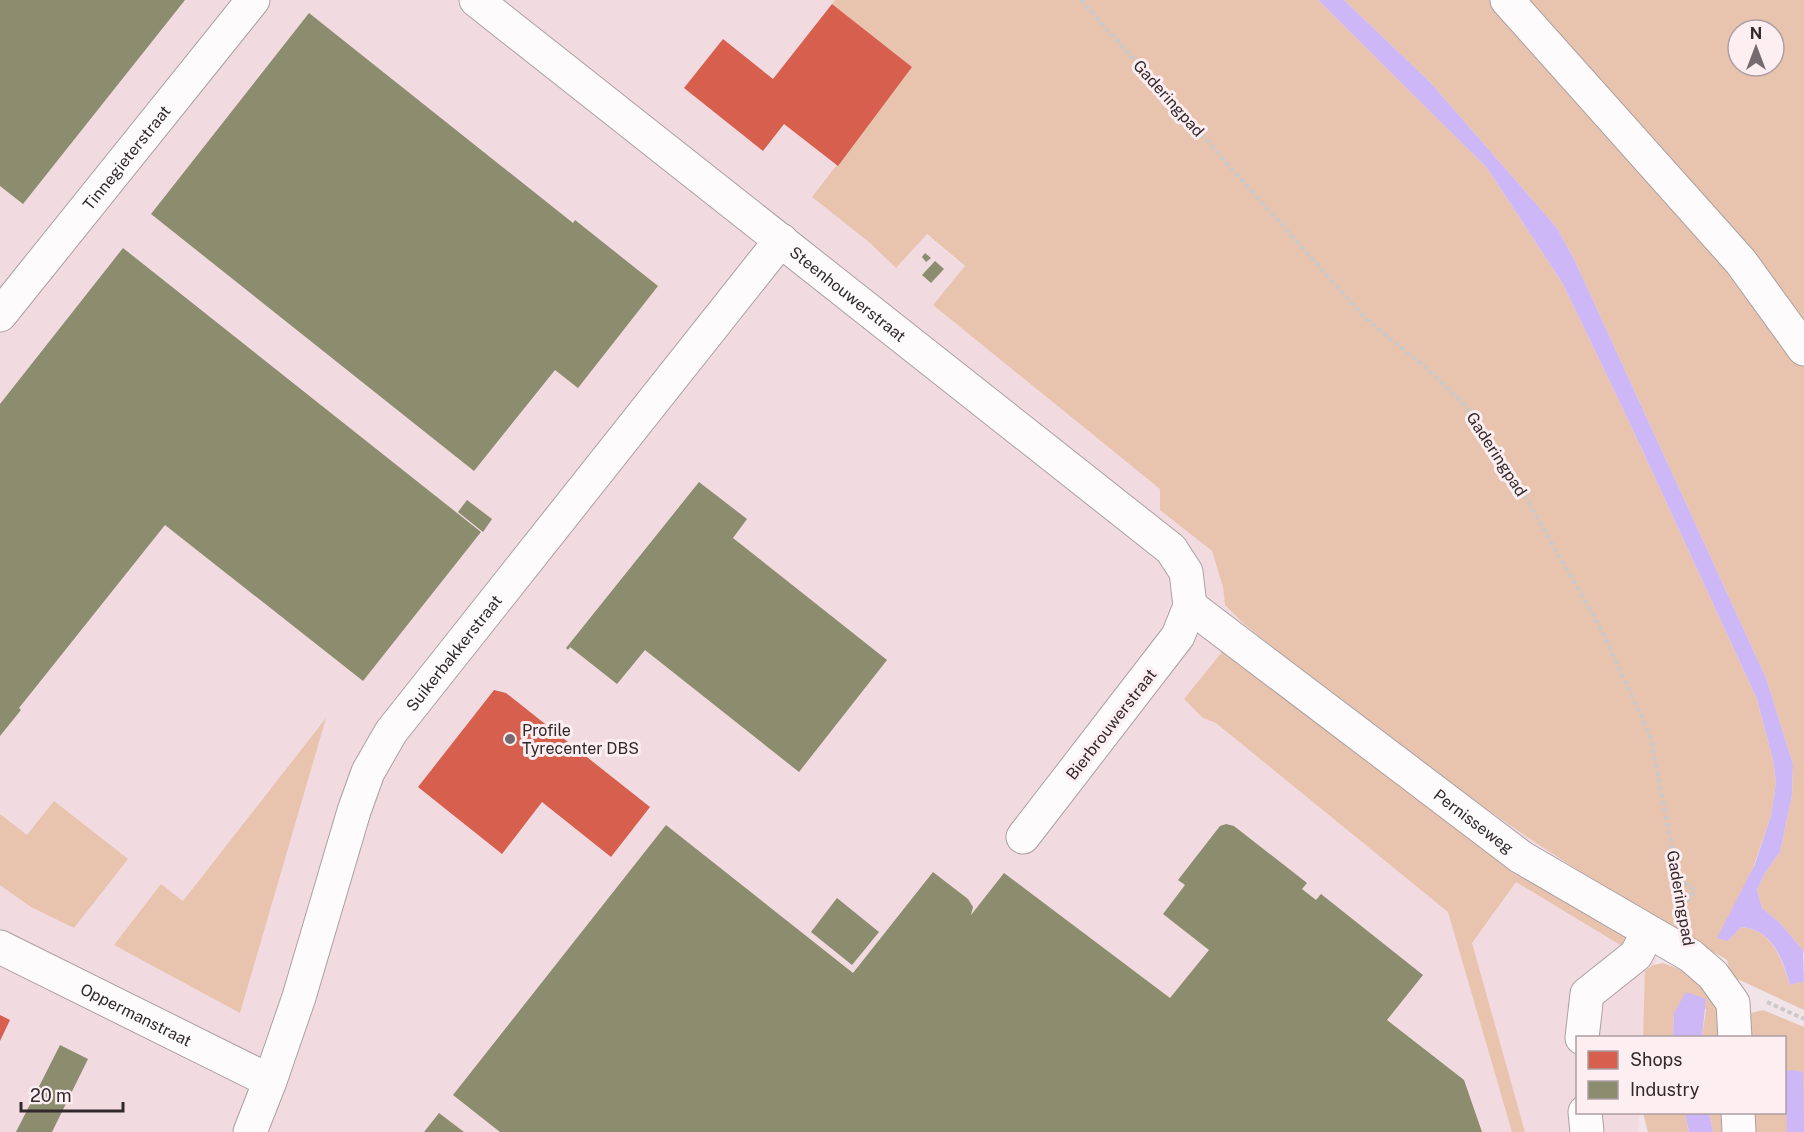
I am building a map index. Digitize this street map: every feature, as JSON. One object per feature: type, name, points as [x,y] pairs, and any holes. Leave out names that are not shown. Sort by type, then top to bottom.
[{"type":"street","name":"Tinnegieterstraat","points":[[0,315],[253,0]]},
{"type":"street","name":"Steenhouwerstraat","points":[[476,0],[1171,549],[1186,572],[1190,606]]},
{"type":"street","points":[[1507,0],[1741,262],[1804,349]]},
{"type":"street","name":"Suikerbakkerstraat","points":[[250,1132],[299,997],[354,811],[368,772],[391,732],[781,240]]},
{"type":"street","name":"Bierbrouwerstraat","points":[[1023,837],[1178,636],[1190,606]]},
{"type":"street","name":"Pernisseweg","points":[[1190,606],[1521,857],[1691,956],[1713,975],[1733,1004],[1735,1036]]},
{"type":"street","points":[[1582,1036],[1587,994],[1636,955],[1648,932]]},
{"type":"street","name":"Oppermanstraat","points":[[0,947],[270,1081]]},
{"type":"street","points":[[1585,1114],[1587,1132]]},
{"type":"street","points":[[1738,1114],[1740,1132]]},
{"type":"path","name":"Gaderingpad","points":[[1081,0],[1366,319],[1425,367],[1461,401],[1486,433],[1508,467],[1600,627],[1650,735],[1684,906],[1691,956]]},
{"type":"path","points":[[1678,876],[1695,891],[1684,906]]},
{"type":"shaded area","points":[[0,0],[835,0],[833,4],[912,67],[812,197],[869,242],[896,268],[926,234],[965,267],[933,305],[1160,489],[1160,510],[1212,551],[1223,587],[1225,605],[1533,841],[1666,923],[1646,997],[1643,1036],[1576,1036],[1576,1114],[1639,1114],[1638,1132],[0,1132]]},
{"type":"shaded area","points":[[835,0],[1318,0],[1487,168],[1563,284],[1757,699],[1773,760],[1776,782],[1771,816],[1728,941],[1741,927],[1752,929],[1768,940],[1779,956],[1790,985],[1804,981],[1804,1010],[1731,976],[1727,960],[1533,841],[1386,735],[1243,623],[1225,605],[1223,587],[1212,551],[1160,510],[1160,489],[933,305],[965,266],[927,234],[896,268],[869,242],[812,197],[912,67],[832,4]]},
{"type":"shaded area","points":[[1318,0],[1344,0],[1430,82],[1557,228],[1574,259],[1766,678],[1793,764],[1792,795],[1780,852],[1765,873],[1757,890],[1762,908],[1779,922],[1803,950],[1804,981],[1790,985],[1774,947],[1761,934],[1752,929],[1741,927],[1728,941],[1717,938],[1755,864],[1771,816],[1776,782],[1773,760],[1757,699],[1563,284],[1487,168]]},
{"type":"shaded area","points":[[1344,0],[1804,0],[1804,955],[1803,950],[1779,922],[1762,908],[1757,890],[1765,873],[1780,852],[1792,795],[1793,764],[1766,678],[1574,259],[1557,228],[1430,82]]},
{"type":"shaded area","points":[[1226,647],[1626,935],[1622,946],[1516,882],[1472,943],[1525,1132],[1512,1132],[1448,912],[1216,723],[1203,718],[1184,699]]},
{"type":"shaded area","points":[[326,718],[240,1013],[114,945],[161,884],[183,901]]},
{"type":"shaded area","points":[[54,801],[128,859],[74,928],[31,907],[0,885],[0,814],[27,835]]},
{"type":"shaded area","points":[[1663,963],[1697,976],[1720,1007],[1722,1036],[1702,1036],[1706,1009],[1674,1013],[1673,1036],[1643,1036],[1645,971],[1653,965]]},
{"type":"shaded area","points":[[1686,992],[1706,999],[1702,1036],[1673,1036],[1674,1013]]},
{"type":"shaded area","points":[[1763,1010],[1804,1027],[1804,1132],[1752,1132],[1748,1114],[1786,1114],[1786,1036],[1744,1036],[1740,1016]]},
{"type":"shaded area","points":[[1786,1071],[1803,1072],[1804,1132],[1787,1132]]},
{"type":"shaded area","points":[[1643,1114],[1685,1114],[1689,1132],[1648,1132]]},
{"type":"shaded area","points":[[1685,1114],[1709,1114],[1713,1132],[1689,1132]]},
{"type":"shaded area","points":[[1709,1114],[1728,1114],[1731,1132],[1713,1132]]},
{"type":"building: Shops","points":[[832,4],[912,67],[838,166],[784,124],[763,151],[684,88],[723,39],[773,79]]},
{"type":"building: Shops","name":"Profile Tyrecenter DBS","points":[[494,690],[506,693],[650,807],[611,857],[542,802],[502,854],[418,787]]},
{"type":"building: Shops","points":[[0,1015],[10,1020],[0,1041]]},
{"type":"building: Industry","points":[[0,0],[185,0],[23,204],[0,186]]},
{"type":"building: Industry","points":[[309,13],[573,223],[575,220],[658,286],[578,388],[555,370],[474,471],[151,214]]},
{"type":"building: Industry","points":[[123,248],[481,532],[363,681],[165,525],[19,708],[21,710],[0,736],[0,404]]},
{"type":"building: Industry","points":[[925,253],[931,258],[926,262],[922,257]]},
{"type":"building: Industry","points":[[935,261],[944,269],[931,283],[922,275]]},
{"type":"building: Industry","points":[[699,482],[747,519],[733,538],[887,660],[799,772],[645,650],[617,684],[570,647],[568,650],[566,648]]},
{"type":"building: Industry","points":[[467,500],[492,519],[483,532],[458,512]]},
{"type":"building: Industry","points":[[1226,824],[1234,826],[1307,883],[1302,889],[1316,900],[1321,894],[1423,975],[1387,1020],[1464,1080],[1482,1132],[500,1132],[453,1095],[666,825],[853,973],[933,872],[968,899],[973,907],[971,915],[1004,873],[1170,998],[1209,950],[1163,914],[1185,885],[1178,880],[1220,826]]},
{"type":"building: Industry","points":[[837,898],[879,932],[852,965],[811,932]]},
{"type":"building: Industry","points":[[60,1045],[88,1059],[52,1132],[16,1132]]},
{"type":"building: Industry","points":[[439,1113],[464,1132],[424,1132]]},
{"type":"place","name":"Profile Tyrecenter DBS","points":[[510,739]]}]
